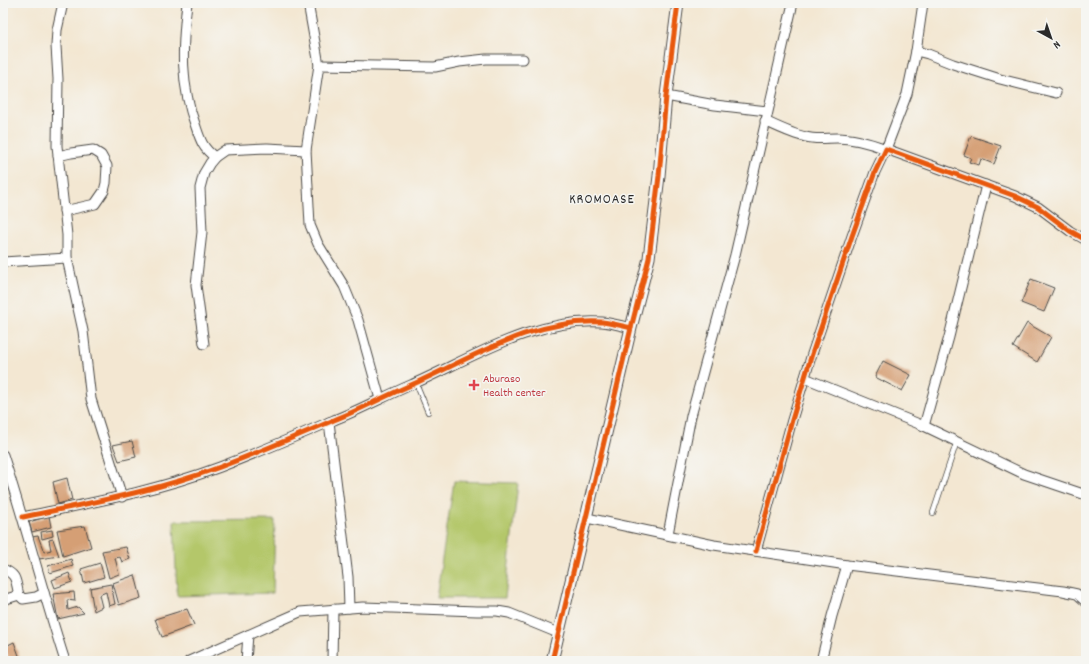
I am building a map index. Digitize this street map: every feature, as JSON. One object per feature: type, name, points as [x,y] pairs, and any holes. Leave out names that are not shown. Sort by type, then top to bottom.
[{"type":"street","points":[[63,3],[57,30],[56,46],[58,79],[58,156],[67,235],[67,258],[83,331],[91,399],[122,497]]},
{"type":"street","points":[[187,3],[184,33],[183,75],[188,101],[202,145],[215,157]]},
{"type":"street","points":[[308,3],[319,65],[306,150],[310,225],[318,244],[344,286],[358,320],[380,398]]},
{"type":"street","points":[[552,661],[649,258],[666,96],[678,3]]},
{"type":"street","points":[[668,534],[691,416],[735,255],[793,3]]},
{"type":"street","points":[[756,551],[805,378],[852,236],[907,94],[916,51],[923,3]]},
{"type":"street","points":[[916,51],[1000,79],[1056,93]]},
{"type":"street","points":[[319,65],[435,67],[459,62],[486,59],[523,59]]},
{"type":"street","points":[[666,96],[714,105],[768,111]]},
{"type":"street","points":[[765,121],[791,133],[807,138],[857,139],[986,185],[1038,207],[1070,231],[1086,240]]},
{"type":"street","points":[[204,344],[196,285],[202,232],[200,188],[204,174],[215,157],[225,150],[267,148],[306,150]]},
{"type":"street","points":[[58,156],[71,152],[93,150],[101,155],[107,166],[104,192],[95,204],[64,211]]},
{"type":"street","points":[[924,426],[949,337],[986,185]]},
{"type":"street","points":[[3,262],[67,258]]},
{"type":"street","points":[[23,517],[122,497],[164,486],[221,466],[329,422],[416,383],[479,352],[512,338],[539,329],[575,322],[604,322],[631,328]]},
{"type":"street","points":[[805,378],[924,426],[1024,474],[1086,495]]},
{"type":"street","points":[[329,422],[348,577],[349,608]]},
{"type":"street","points":[[3,455],[23,517],[65,661]]},
{"type":"street","points":[[587,518],[714,545],[847,564],[1063,591],[1076,594],[1086,602]]},
{"type":"street","points":[[821,661],[847,564]]},
{"type":"street","points":[[3,569],[12,573],[15,577],[19,595],[23,598],[36,597],[44,593]]},
{"type":"street","points":[[3,600],[19,595]]},
{"type":"street","points":[[189,661],[300,612],[333,609],[363,607],[497,611],[509,614],[558,634]]},
{"type":"street","points":[[332,661],[333,609]]},
{"type":"street","points":[[246,661],[248,635]]},
{"type":"lane","points":[[416,383],[428,412]]},
{"type":"lane","points":[[933,513],[957,442]]},
{"type":"green space","points":[[454,481],[518,483],[505,598],[436,598]]},
{"type":"green space","points":[[275,520],[273,593],[177,596],[174,521]]},
{"type":"building","points":[[971,136],[1001,146],[994,164],[981,159],[979,165],[969,162],[971,158],[964,155]]},
{"type":"building","points":[[1031,279],[1054,288],[1044,312],[1021,303]]},
{"type":"building","points":[[1027,323],[1051,337],[1037,362],[1013,347]]},
{"type":"building","points":[[883,361],[911,375],[902,391],[875,377]]},
{"type":"building","points":[[132,441],[136,457],[119,461],[113,445]]},
{"type":"building","points":[[67,478],[72,500],[58,504],[53,482]]},
{"type":"building","points":[[49,516],[51,527],[32,532],[29,522]]},
{"type":"building","points":[[85,526],[91,547],[63,556],[57,530]]},
{"type":"building","points":[[52,530],[53,536],[42,539],[41,532]]},
{"type":"building","points":[[38,536],[44,552],[51,550],[49,540],[53,539],[59,556],[39,559],[32,537]]},
{"type":"building","points":[[126,547],[130,559],[122,562],[120,557],[115,558],[119,574],[109,578],[102,551]]},
{"type":"building","points":[[71,559],[73,566],[50,573],[48,566]]},
{"type":"building","points":[[100,563],[104,577],[84,583],[81,569]]},
{"type":"building","points":[[69,573],[72,582],[55,588],[52,580]]},
{"type":"building","points":[[135,575],[141,598],[119,605],[113,583]]},
{"type":"building","points":[[111,584],[115,604],[109,606],[106,592],[99,595],[102,607],[94,611],[90,588]]},
{"type":"building","points":[[74,592],[75,601],[67,600],[68,610],[78,607],[84,613],[58,619],[53,594]]},
{"type":"building","points":[[187,609],[194,625],[162,637],[155,619]]},
{"type":"building","points":[[14,642],[21,661],[10,661],[4,647]]},
{"type":"cycle path","points":[[552,661],[649,258],[659,176],[666,96],[678,3]]},
{"type":"cycle path","points":[[756,551],[811,357],[875,172],[886,149],[1015,196],[1038,207],[1070,231],[1086,240]]},
{"type":"cycle path","points":[[23,517],[147,490],[220,467],[344,416],[480,352],[527,333],[552,326],[576,322],[602,322],[631,328]]},
{"type":"place","name":"Aburaso Health center","points":[[474,385]]},
{"type":"district","name":"KROMOASE","points":[[602,198]]}]
